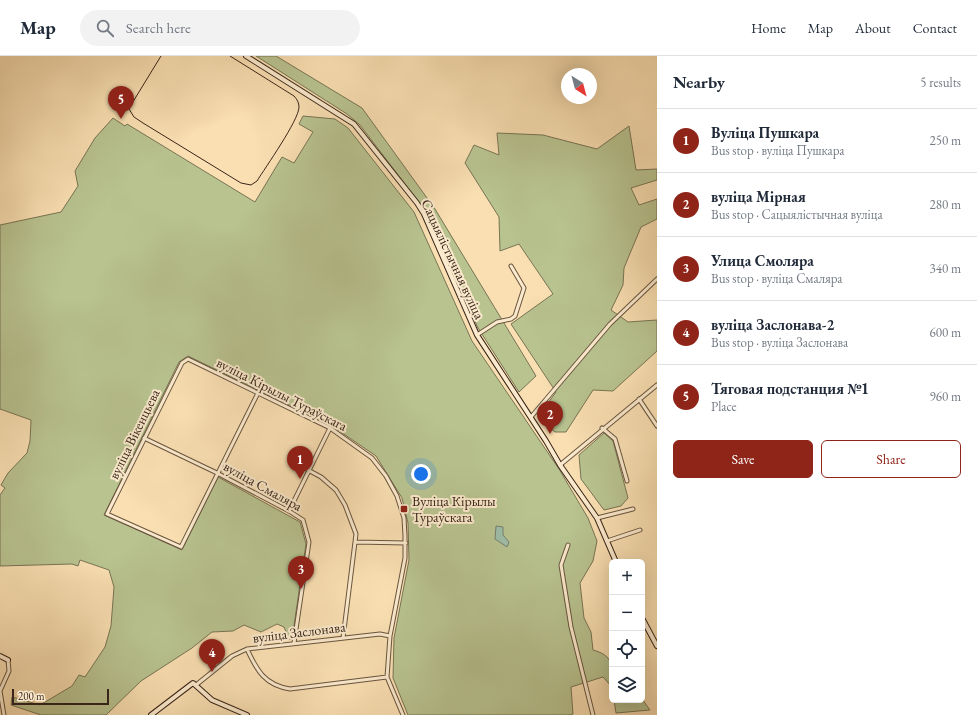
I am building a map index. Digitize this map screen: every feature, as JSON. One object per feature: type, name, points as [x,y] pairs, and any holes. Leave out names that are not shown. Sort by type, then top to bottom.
[{"type":"main road","name":"Сацыялістычная вуліца","points":[[246,56],[346,117],[362,132],[424,214],[477,335],[531,417],[560,465],[597,518],[615,559]]},
{"type":"main road","points":[[645,624],[657,646]]},
{"type":"main road","points":[[0,656],[8,660]]},
{"type":"main road","name":"вуліца Заслонава","points":[[151,715],[193,683],[196,685]]},
{"type":"main road","points":[[196,685],[212,700],[247,715]]},
{"type":"street","name":"Сацыялістычная вуліца","points":[[477,335],[497,322],[511,319],[515,316],[524,288],[511,266]]},
{"type":"street","points":[[531,417],[610,324],[657,279]]},
{"type":"street","name":"вуліца Кірылы Тураўскага","points":[[182,363],[188,359],[330,428],[372,458],[386,476],[404,518],[406,542],[405,558],[390,636]]},
{"type":"street","name":"вуліца Вікенцьева","points":[[182,363],[107,514],[181,547],[217,473]]},
{"type":"street","points":[[560,465],[602,428],[657,385]]},
{"type":"street","points":[[217,473],[258,393]]},
{"type":"street","points":[[639,399],[657,426]]},
{"type":"street","points":[[289,511],[330,428]]},
{"type":"street","points":[[602,428],[615,439],[627,481]]},
{"type":"street","name":"вуліца Смаляра","points":[[144,438],[217,473],[289,511],[302,520],[309,542],[294,643]]},
{"type":"street","points":[[308,470],[321,477],[336,490],[345,504],[356,534],[343,638]]},
{"type":"street","points":[[597,518],[633,509]]},
{"type":"street","points":[[607,541],[640,530]]},
{"type":"street","points":[[356,542],[406,542]]},
{"type":"street","points":[[568,545],[561,564],[571,627],[593,715]]},
{"type":"street","name":"вуліца Заслонава","points":[[196,685],[232,656],[247,649],[380,634],[390,636]]},
{"type":"street","points":[[390,636],[387,677],[403,715]]},
{"type":"street","points":[[247,649],[253,662],[267,680],[277,687],[290,689],[387,677]]},
{"type":"street","points":[[4,715],[0,691],[9,671],[8,660]]},
{"type":"green space","points":[[256,56],[276,56],[362,108],[435,209],[536,376],[519,392],[478,328],[427,213],[360,125],[347,114]]},
{"type":"green space","points":[[303,116],[335,119],[348,128],[414,212],[472,341],[559,469],[588,518],[597,541],[593,561],[580,583],[584,618],[591,632],[593,650],[600,652],[609,659],[609,684],[603,677],[571,687],[573,714],[408,715],[393,678],[394,638],[409,560],[408,523],[402,498],[376,456],[332,426],[188,356],[179,362],[104,515],[182,550],[218,477],[300,522],[306,544],[292,639],[289,639],[284,627],[277,624],[261,632],[244,625],[233,631],[212,632],[192,648],[141,681],[106,715],[41,715],[11,705],[12,697],[40,705],[72,686],[79,675],[85,677],[105,647],[111,626],[114,587],[109,570],[80,560],[78,566],[72,564],[0,566],[0,495],[5,488],[1,485],[8,473],[27,453],[30,441],[31,420],[0,409],[0,225],[61,212],[78,186],[75,171],[95,138],[113,118],[125,126],[127,124],[255,202],[282,157],[294,163],[313,132],[299,124]]},
{"type":"green space","points":[[629,126],[636,170],[657,169],[657,180],[631,188],[639,205],[657,199],[657,219],[641,227],[624,268],[623,285],[611,310],[628,322],[657,320],[657,351],[613,391],[593,390],[566,432],[555,432],[538,417],[556,392],[511,324],[553,294],[519,244],[500,251],[499,217],[465,163],[474,145],[499,155],[497,133],[543,135],[597,149]]},
{"type":"green space","points":[[604,433],[613,441],[628,498],[621,506],[604,510],[581,479],[579,455]]},
{"type":"green space","points":[[614,703],[645,703],[650,710],[616,713]]},
{"type":"shaded area","points":[[496,526],[503,527],[503,535],[509,542],[507,547],[495,539]]},
{"type":"tram line","points":[[161,56],[129,109],[134,117],[241,183],[251,185],[257,181],[288,133],[298,113],[299,106],[298,101],[294,96],[230,56]]},
{"type":"place","name":"Тяговая подстанция №1","points":[[121,119]]},
{"type":"place","name":"вуліца Мірная","points":[[550,434]]},
{"type":"place","name":"Вуліца Пушкара","points":[[300,479]]},
{"type":"place","name":"Вуліца Кірылы Тураўскага","points":[[404,509]]},
{"type":"place","name":"Улица Смоляра","points":[[301,589]]},
{"type":"place","name":"вуліца Заслонава-2","points":[[212,672]]}]
